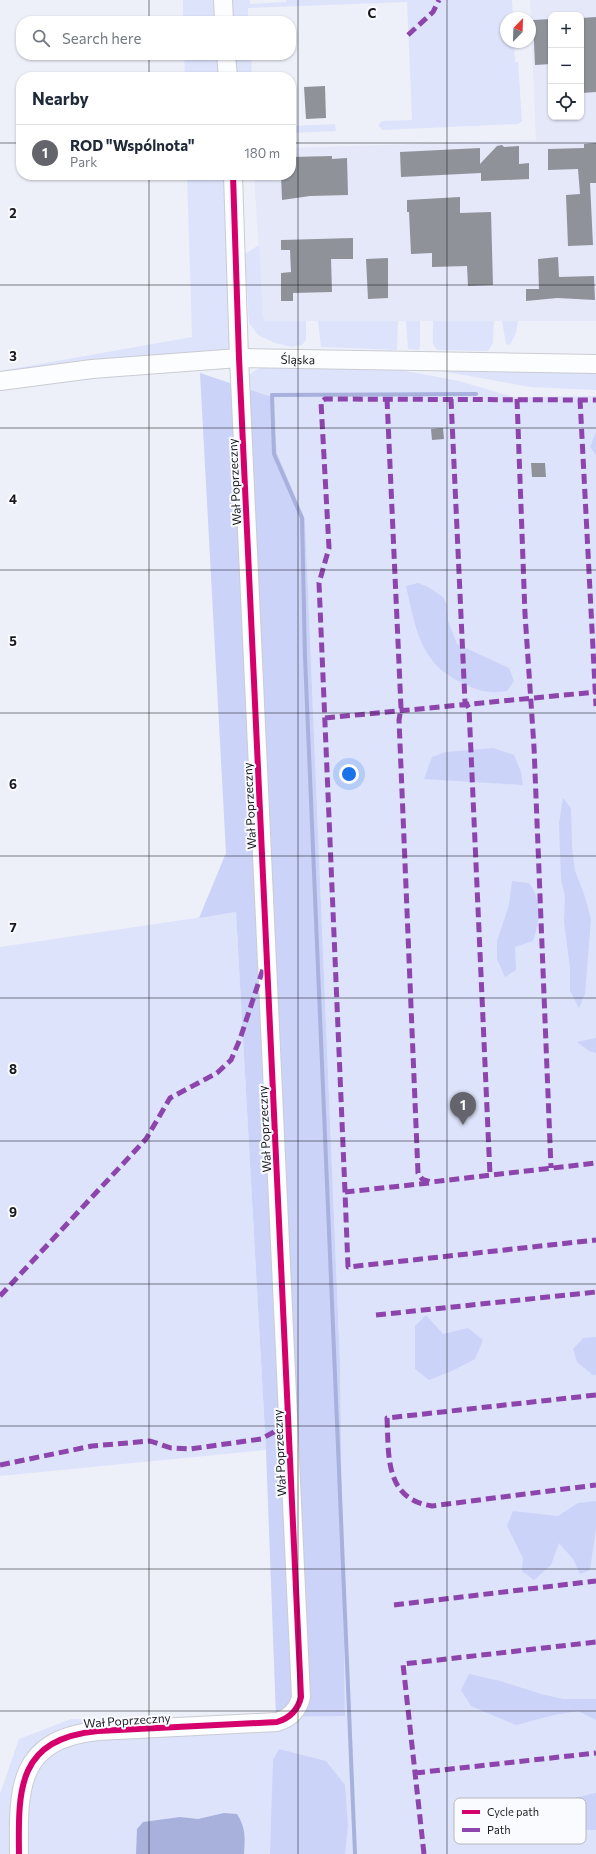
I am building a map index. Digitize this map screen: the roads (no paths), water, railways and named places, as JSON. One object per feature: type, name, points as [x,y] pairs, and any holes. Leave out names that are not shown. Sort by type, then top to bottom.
[{"type":"street","points":[[223,0],[224,16]]},
{"type":"street","points":[[226,60],[228,72]]},
{"type":"street","name":"Wał Poprzeczny","points":[[19,1854],[19,1809],[23,1782],[28,1769],[41,1753],[58,1740],[70,1736],[98,1731],[277,1722],[290,1716],[296,1710],[302,1697],[239,358],[233,180]]},
{"type":"street","name":"Śląska","points":[[0,381],[92,369],[239,358],[596,364]]},
{"type":"waterway","points":[[355,1854],[305,657],[302,518],[274,454],[272,395],[476,394]]},
{"type":"place","name":"ROD \"Wspólnota\"","points":[[463,1125]]}]
